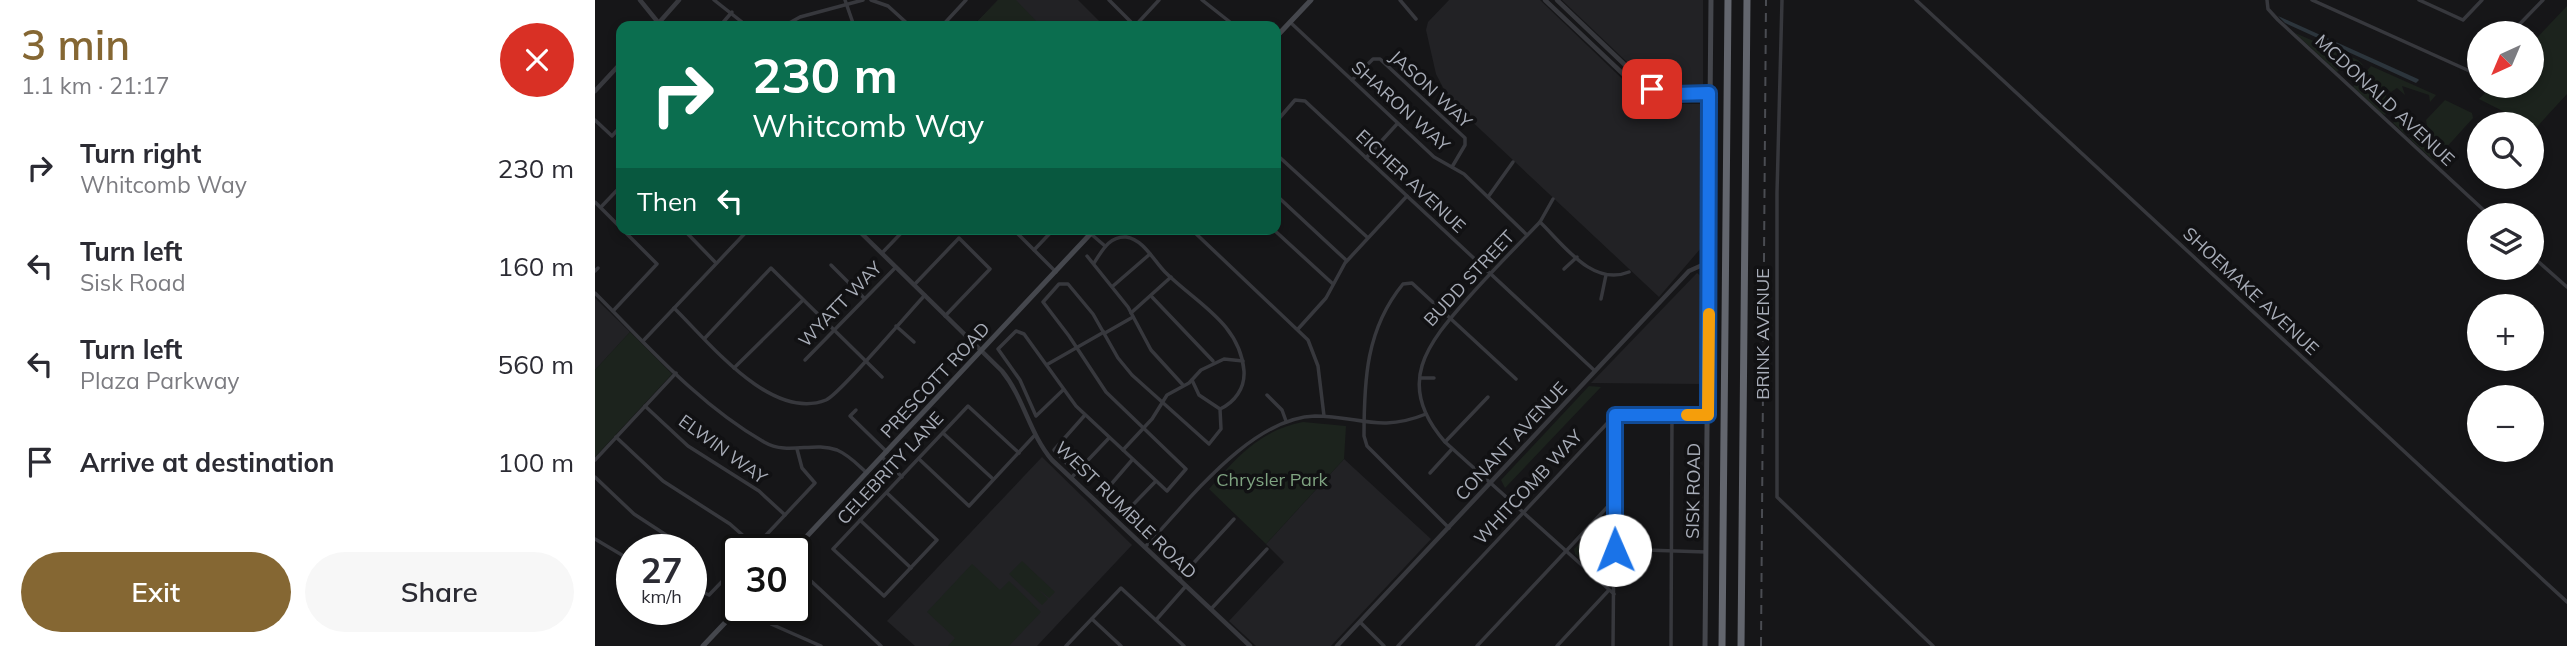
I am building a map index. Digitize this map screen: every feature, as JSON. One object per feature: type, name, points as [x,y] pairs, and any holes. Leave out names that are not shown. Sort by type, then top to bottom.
[{"type":"highway","points":[[1722,646],[1728,0]]},
{"type":"highway","points":[[1741,646],[1747,0]]},
{"type":"main road","points":[[1281,32],[1311,0]]},
{"type":"main road","name":"SISK ROAD","points":[[1705,646],[1711,0]]},
{"type":"main road","name":"PRESCOTT ROAD","points":[[809,534],[1089,235]]},
{"type":"main road","points":[[703,646],[723,625]]},
{"type":"street","points":[[641,0],[656,21]]},
{"type":"street","points":[[662,21],[679,0]]},
{"type":"street","points":[[714,0],[742,21]]},
{"type":"street","points":[[793,21],[846,2],[863,0]]},
{"type":"street","points":[[871,0],[888,6],[904,21]]},
{"type":"street","points":[[947,21],[967,0]]},
{"type":"street","points":[[1109,0],[1130,21]]},
{"type":"street","points":[[1140,21],[1159,0]]},
{"type":"street","points":[[1202,0],[1229,21]]},
{"type":"street","points":[[1400,0],[1416,19]]},
{"type":"street","points":[[1545,0],[1639,89],[1666,100],[1709,97]]},
{"type":"street","points":[[1557,0],[1646,85],[1667,93],[1709,97]]},
{"type":"street","name":"BRINK AVENUE","points":[[1782,0],[1777,206],[1777,497],[1933,646]]},
{"type":"street","name":"SHOEMAKE AVENUE","points":[[1916,0],[2567,602]]},
{"type":"street","points":[[2312,0],[2467,70]]},
{"type":"street","points":[[2325,6],[2328,0]]},
{"type":"street","points":[[2419,0],[2463,20],[2482,0]]},
{"type":"street","points":[[2523,21],[2543,0]]},
{"type":"street","points":[[846,2],[852,21]]},
{"type":"street","name":"MCDONALD AVENUE","points":[[2267,2],[2278,20],[2476,203]]},
{"type":"street","points":[[724,21],[732,12]]},
{"type":"street","name":"SHARON WAY","points":[[1290,22],[1434,157],[1452,167],[1488,197],[1527,236]]},
{"type":"street","name":"JASON WAY","points":[[1352,80],[1375,58],[1466,142],[1452,167]]},
{"type":"street","points":[[595,91],[616,68]]},
{"type":"street","name":"EICHER AVENUE","points":[[1281,115],[1292,103],[1300,99],[1595,371]]},
{"type":"street","points":[[595,120],[612,136],[616,132]]},
{"type":"street","points":[[1366,158],[1398,124]]},
{"type":"street","points":[[1281,159],[1367,237]]},
{"type":"street","points":[[1488,197],[1513,162]]},
{"type":"street","points":[[600,207],[616,191]]},
{"type":"street","points":[[1297,329],[1322,304],[1347,261],[1406,196]]},
{"type":"street","name":"BUDD STREET","points":[[1553,199],[1540,222],[1449,317],[1429,344],[1420,378],[1426,414],[1445,443],[1492,482],[1614,594]]},
{"type":"street","points":[[1281,200],[1347,261]]},
{"type":"street","points":[[595,202],[616,223]]},
{"type":"street","points":[[1540,222],[1593,271],[1606,275],[1629,272]]},
{"type":"street","points":[[614,311],[657,264],[628,235]]},
{"type":"street","points":[[689,235],[717,263]]},
{"type":"street","points":[[643,341],[744,235]]},
{"type":"street","name":"WEST RUMBLE ROAD","points":[[863,235],[1012,385],[1034,436],[1049,457],[1074,475],[1144,548],[1250,646]]},
{"type":"street","points":[[882,254],[899,235]]},
{"type":"street","points":[[1019,235],[1056,272]]},
{"type":"street","points":[[1034,250],[1048,235]]},
{"type":"street","points":[[1096,235],[1105,246]]},
{"type":"street","points":[[1197,235],[1308,340],[1316,359],[1324,417]]},
{"type":"street","points":[[1280,235],[1333,284]]},
{"type":"street","points":[[914,285],[959,238],[991,268],[945,316]]},
{"type":"street","points":[[1094,263],[1111,241],[1131,238],[1225,324],[1240,345],[1243,361],[1241,387],[1235,398],[1220,410]]},
{"type":"street","points":[[1113,286],[1150,254]]},
{"type":"street","points":[[1087,256],[1113,286],[1151,350],[1183,385]]},
{"type":"street","points":[[1565,269],[1577,257]]},
{"type":"street","name":"CONANT AVENUE","points":[[1337,646],[1689,271],[1709,262]]},
{"type":"street","points":[[831,265],[865,299]]},
{"type":"street","name":"WYATT WAY","points":[[805,360],[896,267]]},
{"type":"street","points":[[2544,267],[2567,287]]},
{"type":"street","points":[[705,338],[771,268],[882,377]]},
{"type":"street","points":[[1601,299],[1606,275]]},
{"type":"street","points":[[1048,364],[1132,315],[1171,277]]},
{"type":"street","points":[[1449,528],[1373,455],[1365,440],[1371,342],[1384,311],[1407,282],[1415,285],[1516,379]]},
{"type":"street","points":[[1063,390],[1035,416],[1020,380],[997,351],[1018,330],[1032,341],[1063,390],[1085,415],[1167,491],[1186,469],[1094,378],[1076,346],[1042,303],[1059,284],[1066,283],[1088,307],[1123,365],[1162,404],[1209,444],[1221,429],[1220,410]]},
{"type":"street","points":[[595,293],[711,407],[764,442],[780,448],[817,447],[837,450],[867,473]]},
{"type":"street","points":[[674,308],[734,368],[781,400],[797,404],[827,400],[925,295]]},
{"type":"street","points":[[1152,297],[1214,362]]},
{"type":"street","points":[[734,368],[803,300]]},
{"type":"street","points":[[896,326],[914,342]]},
{"type":"street","points":[[1123,450],[1167,395],[1214,362],[1243,361]]},
{"type":"street","points":[[595,460],[676,373]]},
{"type":"street","points":[[1420,378],[1434,378]]},
{"type":"street","points":[[1192,380],[1199,395],[1220,410]]},
{"type":"street","points":[[1267,395],[1282,410],[1286,421]]},
{"type":"street","points":[[1445,443],[1488,397]]},
{"type":"street","name":"ELWIN WAY","points":[[645,405],[688,446],[759,491],[785,515]]},
{"type":"street","name":"CELEBRITY LANE","points":[[911,568],[884,596],[833,549],[968,406],[1019,453]]},
{"type":"street","points":[[856,410],[850,416],[902,477]]},
{"type":"street","points":[[1144,548],[1246,443],[1261,432],[1286,421],[1324,417],[1364,424],[1400,422],[1426,414]]},
{"type":"street","points":[[1085,415],[1054,450],[1074,475],[1109,438]]},
{"type":"street","points":[[1613,646],[1615,415],[1708,415]]},
{"type":"street","name":"WHITCOMB WAY","points":[[1398,646],[1615,415]]},
{"type":"street","points":[[1671,646],[1672,415]]},
{"type":"street","points":[[943,433],[993,480]]},
{"type":"street","points":[[919,459],[969,506],[1034,436]]},
{"type":"street","points":[[616,437],[663,481],[730,524],[740,534]]},
{"type":"street","points":[[767,534],[815,484],[802,468],[797,449]]},
{"type":"street","points":[[1430,473],[1452,449]]},
{"type":"street","points":[[1132,460],[1101,495],[1122,516],[1155,481]]},
{"type":"street","points":[[595,477],[634,514],[665,534]]},
{"type":"street","points":[[860,520],[911,568],[937,540],[887,493]]},
{"type":"street","points":[[1477,646],[1614,499]]},
{"type":"street","points":[[1179,580],[1234,519]]},
{"type":"street","points":[[595,539],[616,551]]},
{"type":"street","points":[[1211,610],[1267,549]]},
{"type":"street","points":[[1615,550],[1706,552]]},
{"type":"street","points":[[812,582],[881,646]]},
{"type":"street","points":[[707,594],[721,583]]},
{"type":"street","points":[[1156,620],[1186,586]]},
{"type":"street","points":[[1066,646],[1121,588],[1184,646]]},
{"type":"street","points":[[1557,646],[1609,590]]},
{"type":"street","points":[[1092,619],[1122,646]]},
{"type":"street","points":[[1360,622],[1384,646]]},
{"type":"street","points":[[776,625],[821,646]]},
{"type":"shaded area","points":[[998,0],[1078,0],[1099,21],[978,21]]},
{"type":"shaded area","points":[[1449,0],[1540,0],[1639,95],[1669,104],[1700,104],[1701,248],[1659,297],[1450,101],[1436,74],[1426,30],[1428,22]]},
{"type":"shaded area","points":[[1562,0],[1703,0],[1703,88],[1700,91],[1673,91],[1650,84]]},
{"type":"shaded area","points":[[2278,16],[2419,80],[2416,83],[2285,23]]},
{"type":"shaded area","points":[[1697,273],[1703,278],[1702,384],[1591,383]]},
{"type":"shaded area","points":[[595,298],[630,332],[595,370]]},
{"type":"shaded area","points":[[1042,457],[1132,545],[1037,646],[915,646],[887,621]]},
{"type":"shaded area","points":[[1344,459],[1431,539],[1331,646],[1256,646],[1229,621],[1284,562],[1266,544]]},
{"type":"green space","points":[[998,0],[1016,0],[1036,21],[978,21]]},
{"type":"green space","points":[[2567,6],[2567,94],[2544,119],[2544,112],[2505,112],[2479,99],[2545,98],[2545,29]]},
{"type":"green space","points":[[2295,33],[2358,60],[2364,66],[2360,64],[2357,71],[2346,62],[2337,72]]},
{"type":"green space","points":[[2371,66],[2436,95],[2430,102],[2429,95],[2402,86],[2405,95],[2397,88],[2391,92],[2384,86],[2387,100],[2396,103],[2385,115],[2353,87]]},
{"type":"green space","points":[[2445,100],[2470,112],[2467,112],[2467,125],[2434,161],[2408,137],[2422,140],[2428,132],[2426,120]]},
{"type":"green space","points":[[2397,118],[2404,125],[2403,131],[2408,137],[2393,123]]},
{"type":"green space","points":[[630,332],[672,374],[595,457],[595,370]]},
{"type":"green space","points":[[1589,386],[1601,387],[1505,488],[1501,480]]},
{"type":"green space","name":"Chrysler Park","points":[[1303,422],[1346,426],[1344,459],[1266,544],[1209,489],[1239,456],[1261,439],[1274,431]]},
{"type":"green space","points":[[1605,517],[1609,519],[1609,577],[1606,581],[1575,554],[1574,549]]},
{"type":"green space","points":[[1022,561],[1055,592],[1049,598],[1037,588],[1048,599],[1042,605],[1009,574]]},
{"type":"green space","points":[[972,564],[1000,590],[1009,581],[1041,612],[1009,646],[948,646],[955,638],[927,612]]},
{"type":"railway","points":[[1761,646],[1766,0]]},
{"type":"slow traffic","points":[[1687,415],[1708,415],[1709,314]]},
{"type":"route","points":[[1615,550],[1615,415],[1708,415],[1709,93],[1675,94],[1652,89]]}]
